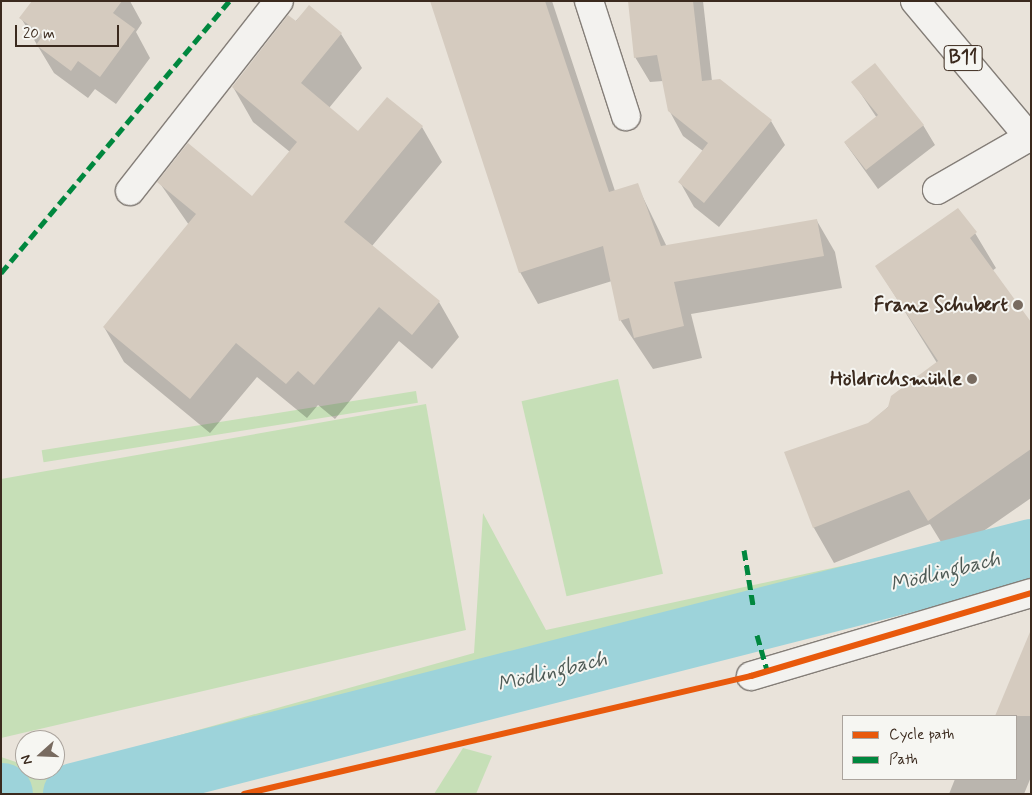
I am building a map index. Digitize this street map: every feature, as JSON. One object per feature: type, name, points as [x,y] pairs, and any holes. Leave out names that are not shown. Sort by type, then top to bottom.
[{"type":"street","points":[[130,191],[279,1]]},
{"type":"street","points":[[589,1],[626,116]]},
{"type":"street","name":"B11","points":[[916,1],[1030,138]]},
{"type":"street","points":[[938,190],[1030,138]]},
{"type":"street","points":[[751,676],[1031,594]]},
{"type":"green space","points":[[618,379],[663,574],[567,596],[522,401]]},
{"type":"green space","points":[[416,391],[418,403],[44,462],[42,450]]},
{"type":"green space","points":[[426,404],[466,630],[35,730],[15,730],[15,735],[1,738],[1,479]]},
{"type":"green space","points":[[483,513],[546,630],[1031,525],[1031,579],[148,794],[1,794],[1,757],[15,762],[15,780],[65,780],[65,767],[474,653]]},
{"type":"green space","points":[[463,748],[492,756],[476,794],[434,794]]},
{"type":"building","points":[[32,1],[122,1],[113,13],[135,29],[100,77],[78,61],[71,71],[36,45],[43,35],[19,18]]},
{"type":"building","points":[[430,1],[545,1],[609,192],[638,183],[661,246],[817,219],[824,256],[674,282],[684,326],[634,338],[629,318],[619,321],[603,246],[519,273]]},
{"type":"building","points":[[628,1],[693,1],[702,81],[720,79],[772,120],[704,203],[678,182],[708,143],[668,111],[657,55],[634,58]]},
{"type":"building","points":[[309,5],[342,33],[301,83],[358,131],[387,97],[423,126],[344,222],[440,301],[412,335],[379,307],[314,385],[298,371],[286,384],[236,343],[190,399],[103,327],[196,214],[157,182],[188,143],[252,196],[297,142],[232,87],[288,15],[296,21]]},
{"type":"building","points":[[875,63],[924,125],[866,170],[844,142],[878,115],[851,82]]},
{"type":"building","name":"Höldrichsmühle","points":[[958,208],[977,232],[970,238],[1031,322],[1031,449],[928,521],[909,490],[813,528],[784,452],[868,423],[888,407],[891,396],[938,361],[875,266]]},
{"type":"building","points":[[1030,632],[1031,716],[995,715]]},
{"type":"waterway","name":"Mödlingbach","points":[[74,794],[1031,550]]},
{"type":"marked path","points":[[1,273],[229,1]]},
{"type":"marked path","points":[[744,550],[753,605]]},
{"type":"marked path","points":[[757,635],[767,671]]},
{"type":"cycle path","points":[[244,794],[751,676],[1031,593]]},
{"type":"place","name":"Franz Schubert","points":[[1018,305]]},
{"type":"place","name":"Höldrichsmühle","points":[[972,379]]}]
